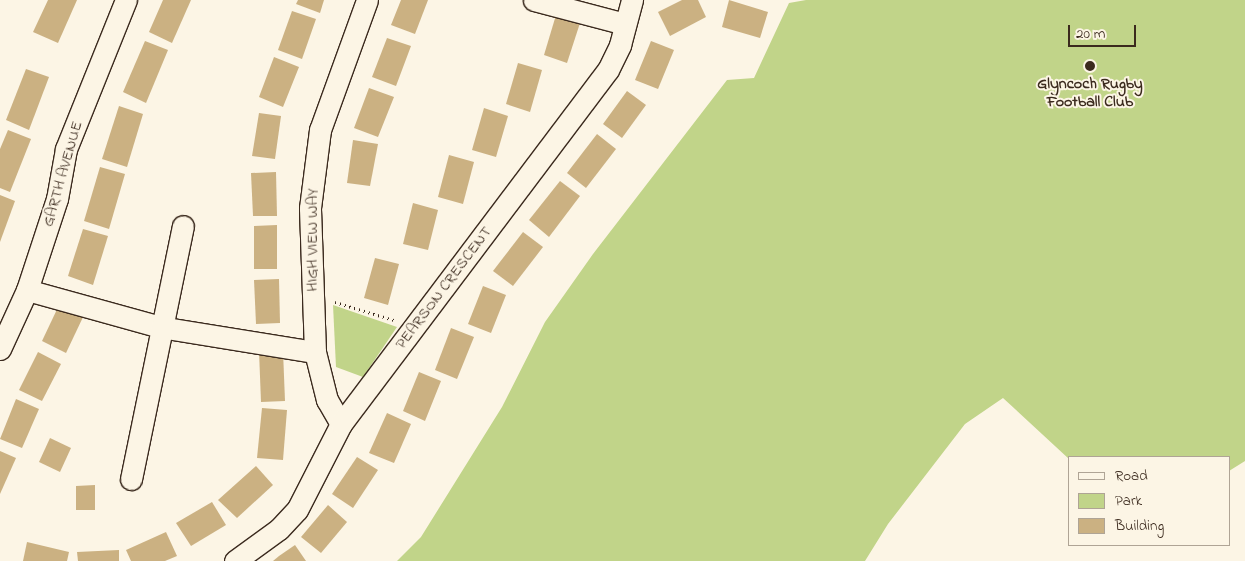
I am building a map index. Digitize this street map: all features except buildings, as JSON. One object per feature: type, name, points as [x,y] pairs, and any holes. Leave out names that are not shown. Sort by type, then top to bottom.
[{"type":"street","name":"GARTH AVENUE","points":[[0,349],[27,290],[57,199],[66,149],[126,0]]},
{"type":"street","name":"HIGH VIEW WAY","points":[[341,424],[327,400],[315,352],[310,208],[320,130],[367,0]]},
{"type":"street","points":[[534,0],[625,24]]},
{"type":"street","name":"PEARSON CRESCENT","points":[[235,561],[280,529],[297,510],[341,424],[608,70],[620,45],[632,0]]},
{"type":"street","points":[[131,479],[160,327],[184,226]]},
{"type":"street","points":[[27,290],[160,327],[315,352]]},
{"type":"path","points":[[313,295],[414,327]]},
{"type":"green space","points":[[806,0],[1245,0],[1245,461],[1230,470],[1230,456],[1068,456],[1068,458],[1003,398],[965,424],[888,524],[865,561],[397,561],[421,537],[502,407],[545,322],[593,254],[727,80],[754,78],[789,3]]},
{"type":"green space","points":[[333,305],[397,327],[363,377],[336,367]]},
{"type":"place","name":"Glyncoch Rugby Football Club","points":[[1090,66]]}]
